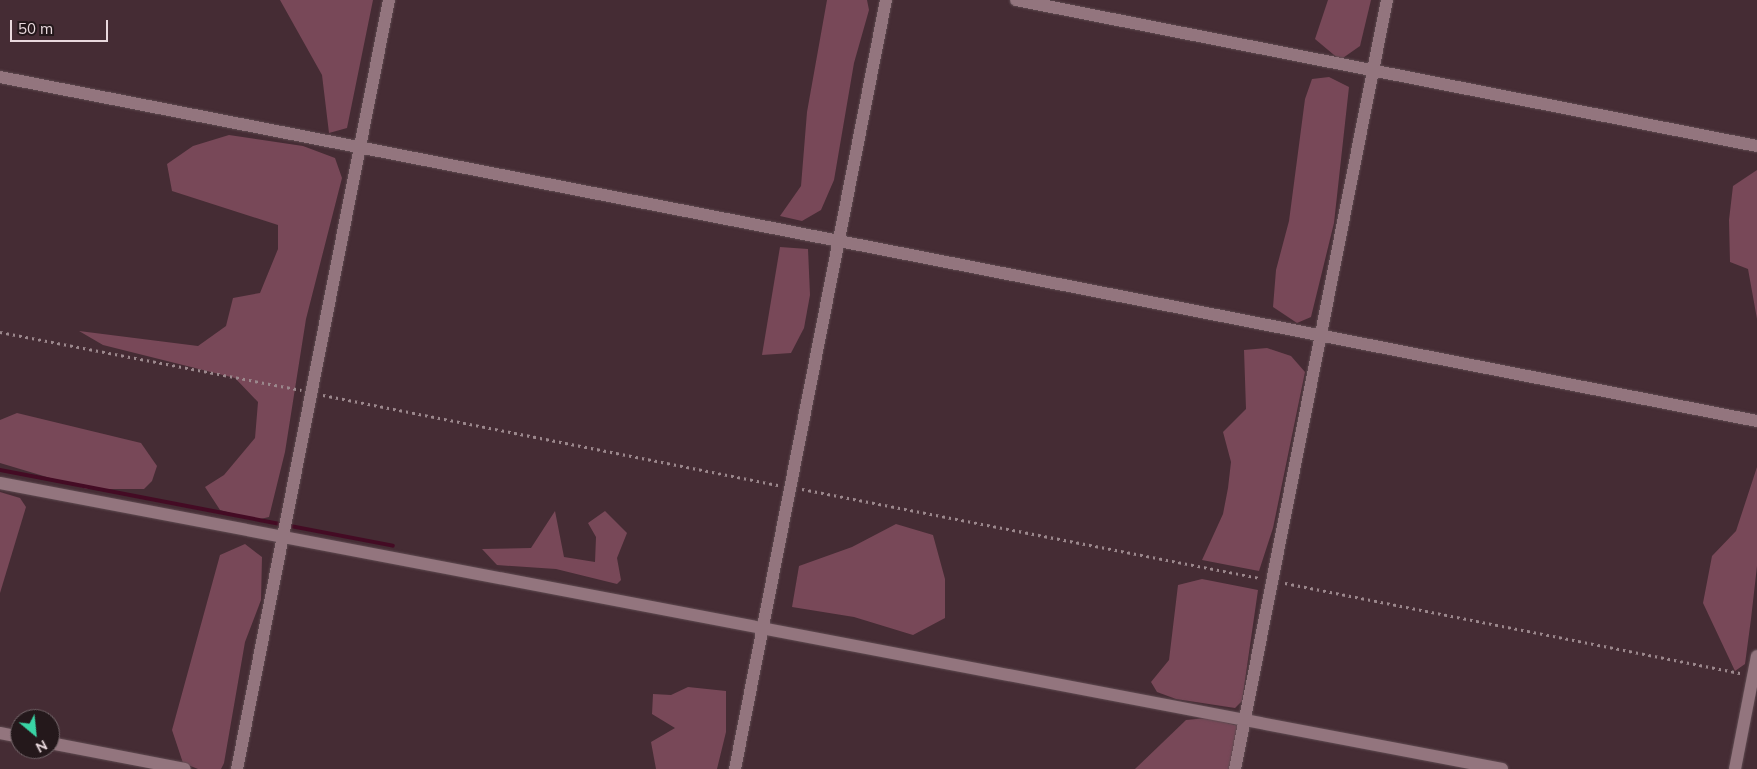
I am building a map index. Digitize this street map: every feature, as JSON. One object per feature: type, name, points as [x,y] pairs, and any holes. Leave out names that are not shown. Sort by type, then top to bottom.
[{"type":"street","points":[[237,769],[389,0]]},
{"type":"street","points":[[735,769],[764,630],[886,0]]},
{"type":"street","points":[[1016,0],[1757,146]]},
{"type":"street","points":[[1235,769],[1387,0]]},
{"type":"street","points":[[0,77],[1757,421]]},
{"type":"street","points":[[0,483],[1244,723],[1502,769]]},
{"type":"street","points":[[1735,769],[1757,656]]},
{"type":"street","points":[[60,745],[185,769]]},
{"type":"path","points":[[0,332],[1753,675]]},
{"type":"shaded area","points":[[280,0],[373,0],[347,128],[329,133],[322,75]]},
{"type":"shaded area","points":[[827,0],[867,0],[869,10],[854,63],[834,180],[821,210],[802,221],[780,216],[801,186],[807,112]]},
{"type":"shaded area","points":[[1328,0],[1371,0],[1360,46],[1340,60],[1315,39]]},
{"type":"shaded area","points":[[1329,77],[1349,87],[1334,223],[1311,317],[1297,323],[1273,307],[1276,270],[1289,221],[1305,99],[1312,79]]},
{"type":"shaded area","points":[[229,135],[303,146],[335,158],[342,178],[306,319],[285,452],[269,517],[256,520],[220,510],[205,487],[224,475],[255,438],[258,402],[235,378],[103,345],[79,331],[198,346],[226,326],[233,298],[260,293],[278,249],[278,225],[172,191],[167,164],[193,146]]},
{"type":"shaded area","points":[[1757,170],[1757,319],[1748,269],[1730,262],[1729,220],[1733,186]]},
{"type":"shaded area","points":[[780,247],[808,249],[810,295],[804,328],[791,353],[762,355]]},
{"type":"shaded area","points":[[1267,348],[1291,356],[1305,372],[1273,528],[1259,571],[1202,560],[1223,514],[1228,488],[1231,462],[1223,432],[1246,409],[1244,350]]},
{"type":"shaded area","points":[[17,413],[141,443],[157,466],[152,481],[144,489],[87,489],[0,463],[0,420]]},
{"type":"shaded area","points":[[1757,467],[1757,566],[1745,664],[1735,671],[1703,603],[1712,556],[1736,531]]},
{"type":"shaded area","points":[[0,492],[20,498],[26,507],[0,593]]},
{"type":"shaded area","points":[[555,511],[564,557],[595,562],[596,537],[588,523],[605,511],[627,533],[617,558],[621,580],[617,584],[556,569],[497,565],[482,549],[531,548]]},
{"type":"shaded area","points":[[896,524],[933,535],[945,579],[945,618],[913,635],[854,617],[792,607],[799,566],[852,547]]},
{"type":"shaded area","points":[[245,544],[262,557],[261,600],[245,642],[224,763],[221,769],[198,769],[183,763],[172,730],[220,555]]},
{"type":"shaded area","points":[[1202,579],[1258,590],[1242,701],[1235,708],[1176,699],[1157,692],[1151,682],[1169,660],[1178,585]]},
{"type":"shaded area","points":[[688,687],[726,691],[726,732],[717,769],[656,769],[651,742],[675,728],[652,714],[653,694],[671,695]]},
{"type":"shaded area","points":[[1207,718],[1239,726],[1231,769],[1135,769],[1186,720]]},
{"type":"waterway","points":[[0,470],[393,546]]}]
